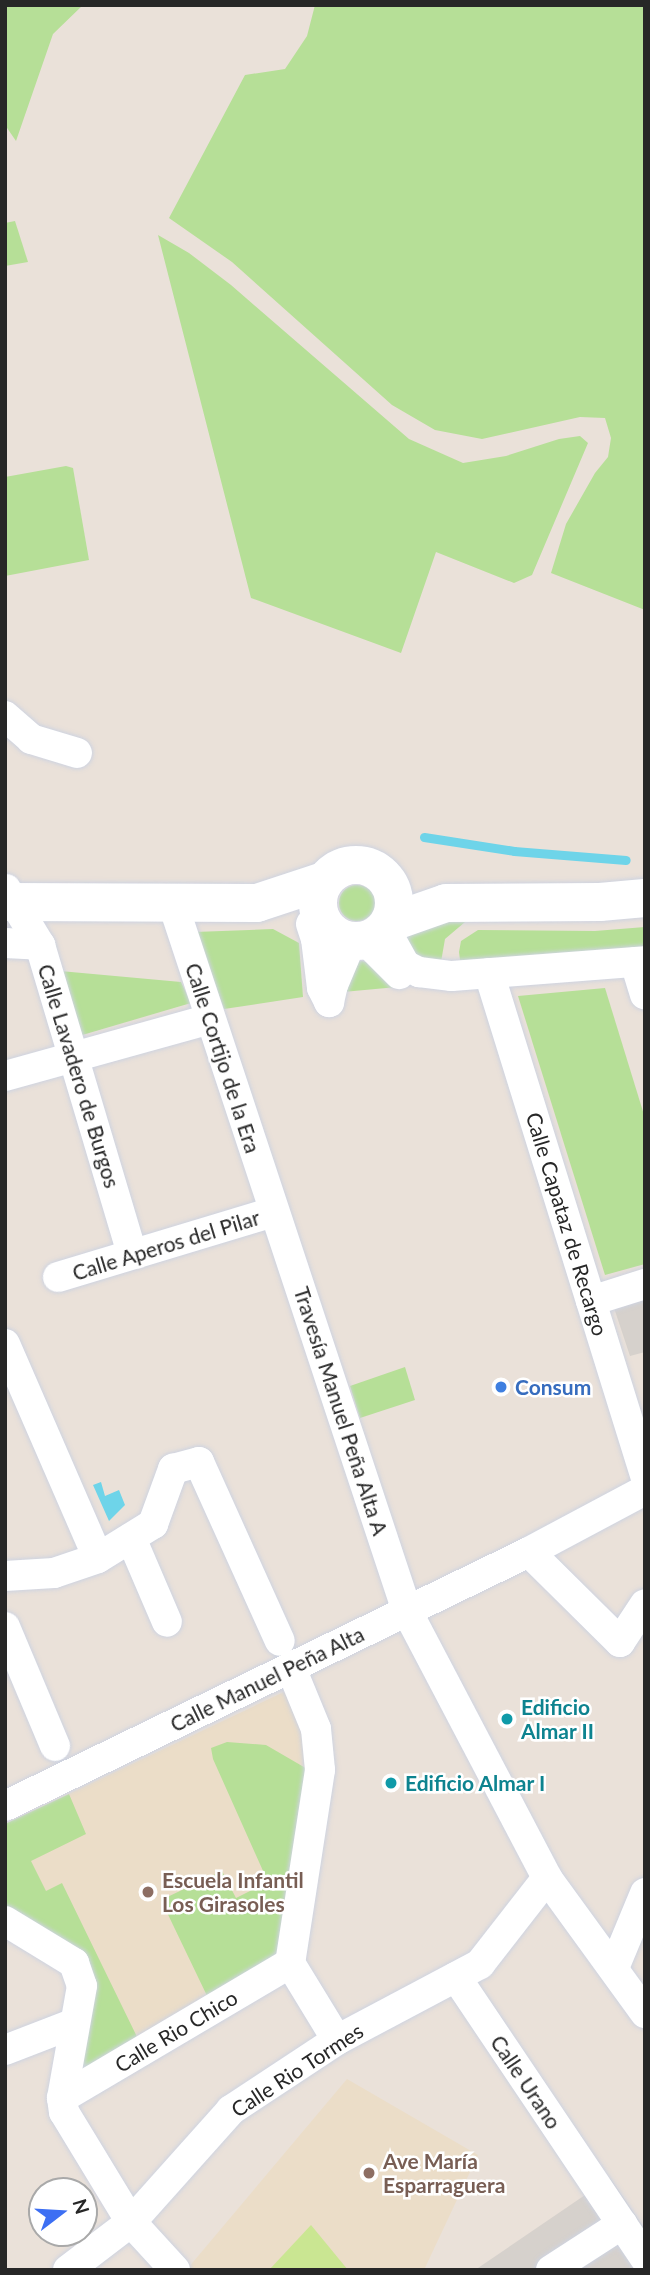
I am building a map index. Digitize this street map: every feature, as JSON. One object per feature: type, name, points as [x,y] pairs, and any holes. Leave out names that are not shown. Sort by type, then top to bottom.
[{"type":"main road","points":[[257,903],[324,881],[337,869],[353,864],[371,867],[385,877],[446,903]]},
{"type":"main road","points":[[355,931],[395,908],[393,891],[385,877]]},
{"type":"main road","points":[[324,881],[318,897],[319,915],[355,931]]},
{"type":"main road","points":[[9,897],[173,904],[257,903],[355,931],[446,903],[600,902],[645,898]]},
{"type":"street","points":[[5,716],[31,739],[77,753]]},
{"type":"street","name":"Calle Lavadero de Burgos","points":[[9,897],[40,945],[132,1254]]},
{"type":"street","name":"Calle Cortijo de la Era","points":[[173,904],[273,1212]]},
{"type":"street","points":[[355,931],[391,970],[417,983],[452,976],[640,961],[645,995]]},
{"type":"street","points":[[355,931],[333,985],[329,1007],[322,988],[316,939],[355,931]]},
{"type":"street","points":[[5,943],[40,945]]},
{"type":"street","name":"Calle Capataz de Recargo","points":[[489,973],[645,1475]]},
{"type":"street","points":[[5,1076],[210,1019]]},
{"type":"street","name":"Calle Aperos del Pilar","points":[[58,1277],[273,1212]]},
{"type":"street","name":"Travesía Manuel Peña Alta A","points":[[273,1212],[407,1611],[548,1878],[645,2013]]},
{"type":"street","points":[[591,1301],[645,1284]]},
{"type":"street","points":[[5,1344],[98,1558]]},
{"type":"street","points":[[5,1576],[54,1573],[98,1558],[153,1524],[173,1469],[199,1462],[280,1640]]},
{"type":"street","name":"Calle Manuel Peña Alta","points":[[5,1806],[529,1552],[639,1505]]},
{"type":"street","points":[[131,1538],[167,1622]]},
{"type":"street","points":[[529,1552],[621,1642],[645,1604]]},
{"type":"street","points":[[5,1627],[55,1746]]},
{"type":"street","points":[[290,1668],[316,1729],[320,1770],[290,1963],[337,2040]]},
{"type":"street","name":"Calle Rio Tormes","points":[[68,2270],[131,2222],[231,2110],[337,2040],[480,1964],[548,1878]]},
{"type":"street","points":[[614,1968],[645,1893]]},
{"type":"street","points":[[5,1921],[74,1963],[82,1986],[62,2098],[64,2112],[131,2222],[175,2270]]},
{"type":"street","name":"Calle Rio Chico","points":[[62,2098],[290,1963]]},
{"type":"street","name":"Calle Urano","points":[[456,1977],[645,2258]]},
{"type":"street","points":[[5,2050],[75,2023]]},
{"type":"street","points":[[551,2270],[622,2224]]},
{"type":"shaded area","points":[[645,1298],[645,1352],[630,1356],[614,1308]]},
{"type":"shaded area","name":"Escuela Infantil Los Girasoles","points":[[288,1690],[311,1761],[281,1962],[88,2073],[90,1965],[83,1951],[5,1906],[5,1824]]},
{"type":"shaded area","name":"Ave María Esparraguera","points":[[347,2079],[478,2155],[424,2270],[190,2270],[188,2268]]},
{"type":"shaded area","points":[[610,2178],[645,2229],[645,2270],[475,2270]]},
{"type":"green space","points":[[5,5],[83,5],[53,34],[16,141],[5,125]]},
{"type":"green space","points":[[315,5],[645,5],[645,610],[551,573],[566,524],[595,473],[608,457],[611,438],[605,418],[580,417],[482,439],[435,430],[392,405],[232,262],[169,218],[245,75],[285,69],[307,36]]},
{"type":"green space","points":[[15,221],[28,262],[5,266],[5,223]]},
{"type":"green space","points":[[158,235],[189,253],[231,285],[409,439],[463,463],[506,456],[559,439],[580,436],[588,443],[532,575],[514,583],[436,552],[401,653],[251,598]]},
{"type":"green space","points":[[66,466],[73,468],[89,560],[5,576],[5,477]]},
{"type":"green space","points":[[357,885],[370,890],[375,903],[370,916],[357,921],[344,916],[339,903],[344,890]]},
{"type":"green space","points":[[418,921],[465,922],[445,939],[441,962],[419,962],[404,938]]},
{"type":"green space","points":[[645,927],[645,950],[520,960],[460,960],[461,941],[478,930],[595,931]]},
{"type":"green space","points":[[273,929],[299,943],[303,997],[224,1009],[195,932]]},
{"type":"green space","points":[[354,962],[373,964],[397,987],[343,992]]},
{"type":"green space","points":[[60,971],[181,982],[191,1003],[79,1036]]},
{"type":"green space","points":[[605,988],[645,1118],[645,1264],[605,1275],[518,996]]},
{"type":"green space","points":[[405,1367],[415,1400],[360,1418],[350,1386]]},
{"type":"green space","points":[[227,1742],[266,1745],[309,1770],[281,1962],[210,2002],[161,1900],[222,1871],[236,1898],[268,1882],[213,1759],[211,1748]]},
{"type":"green space","points":[[69,1794],[86,1834],[31,1861],[46,1891],[62,1883],[140,2043],[81,2075],[90,1965],[83,1951],[5,1906],[5,1824]]},
{"type":"green space","points":[[311,2225],[348,2270],[269,2270]]},
{"type":"water","points":[[101,1482],[105,1496],[119,1490],[125,1505],[109,1521],[93,1485]]},
{"type":"waterway","points":[[424,837],[514,851],[626,860]]},
{"type":"place","name":"Consum","points":[[501,1387]]},
{"type":"place","name":"Edificio Almar II","points":[[507,1719]]},
{"type":"place","name":"Edificio Almar I","points":[[391,1783]]},
{"type":"place","name":"Escuela Infantil Los Girasoles","points":[[148,1892]]},
{"type":"place","name":"Ave María Esparraguera","points":[[369,2173]]}]
